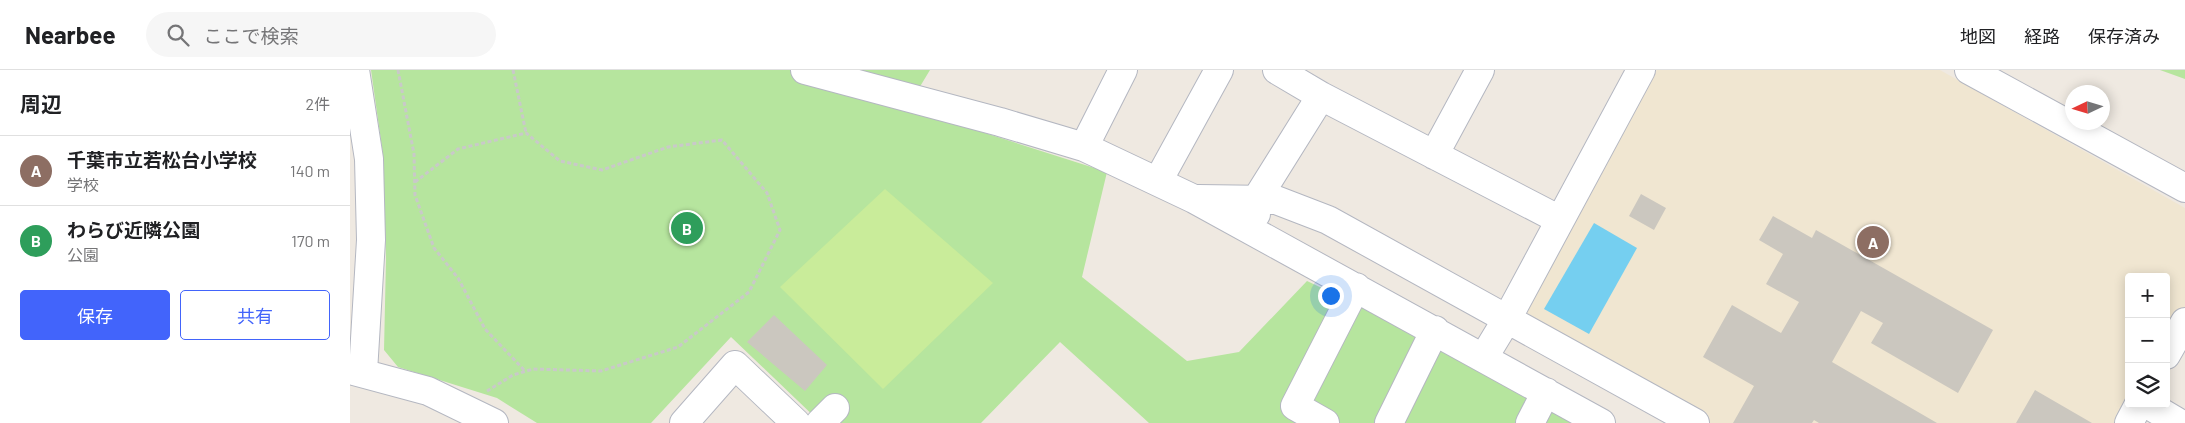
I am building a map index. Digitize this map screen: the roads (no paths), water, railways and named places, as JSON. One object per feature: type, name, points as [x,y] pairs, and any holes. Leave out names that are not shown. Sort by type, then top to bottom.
[{"type":"street","points":[[354,70],[360,160],[371,240],[356,371],[428,391],[494,423]]},
{"type":"street","points":[[805,70],[1000,122],[1084,147],[1158,181],[1256,232],[1601,423]]},
{"type":"street","points":[[1084,147],[1123,70]]},
{"type":"street","points":[[1158,181],[1219,70]]},
{"type":"street","points":[[1277,70],[1320,96],[1560,220]]},
{"type":"street","points":[[1434,155],[1480,70]]},
{"type":"street","points":[[1484,357],[1507,319],[1641,70]]},
{"type":"street","points":[[1969,70],[2185,188]]},
{"type":"street","points":[[1256,232],[1256,200],[1320,96]]},
{"type":"street","points":[[1194,199],[1276,200],[1328,220],[1695,423]]},
{"type":"street","points":[[1324,423],[1295,406],[1356,287]]},
{"type":"street","points":[[2170,348],[2185,322]]},
{"type":"street","points":[[1389,423],[1435,330]]},
{"type":"street","points":[[684,423],[735,365],[796,423]]},
{"type":"street","points":[[1530,423],[1546,392]]},
{"type":"street","points":[[2128,423],[2137,408]]},
{"type":"street","points":[[2154,408],[2178,423]]},
{"type":"water","points":[[1594,223],[1637,248],[1589,334],[1544,309]]},
{"type":"place","name":"わらび近隣公園","points":[[687,228]]},
{"type":"place","name":"千葉市立若松台小学校","points":[[1873,242]]}]
